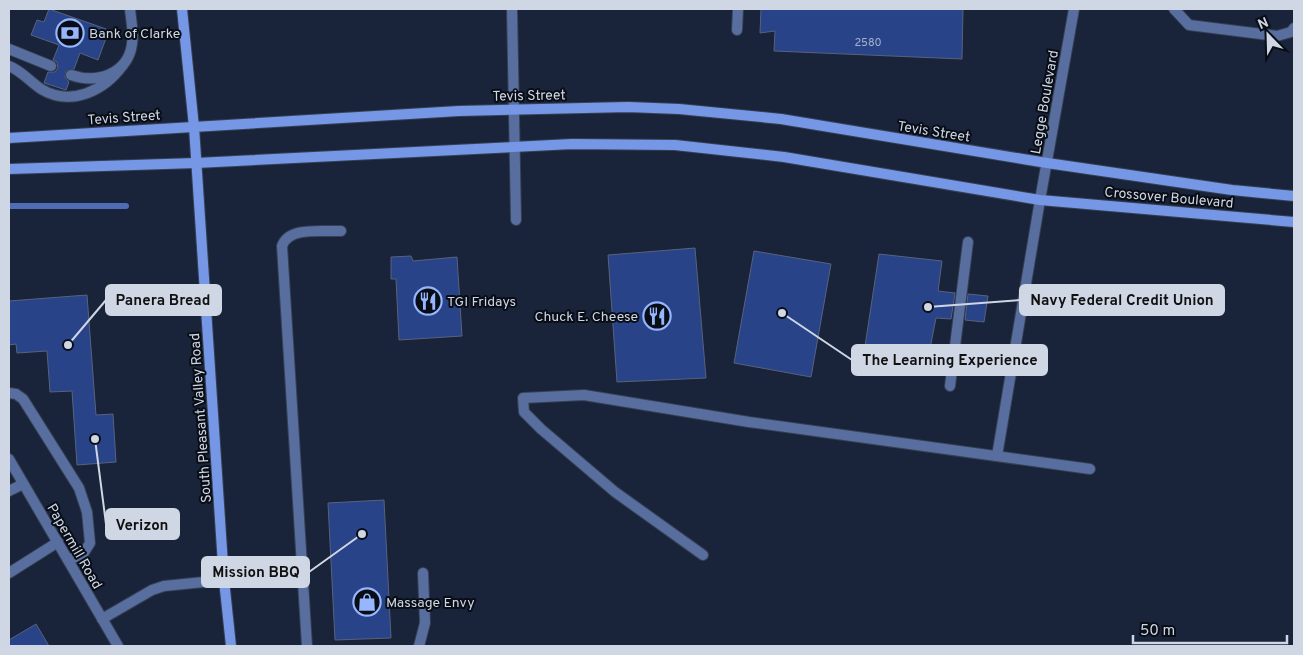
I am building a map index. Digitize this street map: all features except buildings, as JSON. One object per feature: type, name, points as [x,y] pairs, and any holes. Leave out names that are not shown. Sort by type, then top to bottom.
[{"type":"main road","name":"South Pleasant Valley Road","points":[[182,9],[194,127],[224,580],[231,646]]},
{"type":"main road","name":"Tevis Street","points":[[9,138],[514,109],[628,107],[732,114],[791,121],[1047,163]]},
{"type":"main road","points":[[9,169],[196,163],[514,147],[600,144],[675,145],[784,156],[1040,200]]},
{"type":"main road","name":"Crossover Boulevard","points":[[1047,163],[1232,190],[1294,196]]},
{"type":"main road","name":"Crossover Boulevard","points":[[1040,200],[1294,222]]},
{"type":"street","points":[[9,66],[15,68],[39,88],[64,98],[86,93],[102,86],[113,78],[123,65],[132,43],[130,9]]},
{"type":"street","points":[[512,9],[516,220]]},
{"type":"street","points":[[737,30],[738,9]]},
{"type":"street","name":"Legge Boulevard","points":[[998,456],[1040,200],[1074,9]]},
{"type":"street","points":[[1174,9],[1189,25],[1277,36],[1293,32]]},
{"type":"street","points":[[9,49],[51,66]]},
{"type":"street","points":[[72,75],[84,80],[95,79],[114,73],[123,65]]},
{"type":"street","points":[[307,646],[282,246],[284,239],[292,234],[341,231]]},
{"type":"street","points":[[950,386],[968,242]]},
{"type":"street","points":[[9,393],[16,394],[26,404],[84,498],[90,543],[83,554],[68,560]]},
{"type":"street","points":[[703,555],[615,492],[541,429],[524,412],[523,398],[584,395],[749,422],[1090,469]]},
{"type":"street","name":"Papermill Road","points":[[9,460],[118,646]]},
{"type":"street","points":[[9,491],[23,484]]},
{"type":"street","points":[[9,573],[58,542]]},
{"type":"street","points":[[102,619],[152,590],[164,586],[301,573]]},
{"type":"street","points":[[419,646],[425,623],[423,574]]},
{"type":"waterway","points":[[9,206],[126,206]]},
{"type":"place","name":"Bank of Clarke","points":[[70,33]]},
{"type":"place","name":"TGI Fridays","points":[[428,301]]},
{"type":"place","name":"Navy Federal Credit Union","points":[[928,307]]},
{"type":"place","name":"The Learning Experience","points":[[782,313]]},
{"type":"place","name":"Chuck E. Cheese","points":[[657,316]]},
{"type":"place","name":"Panera Bread","points":[[68,345]]},
{"type":"place","name":"Verizon","points":[[95,439]]},
{"type":"place","name":"Mission BBQ","points":[[362,534]]},
{"type":"place","name":"Massage Envy","points":[[367,602]]}]
